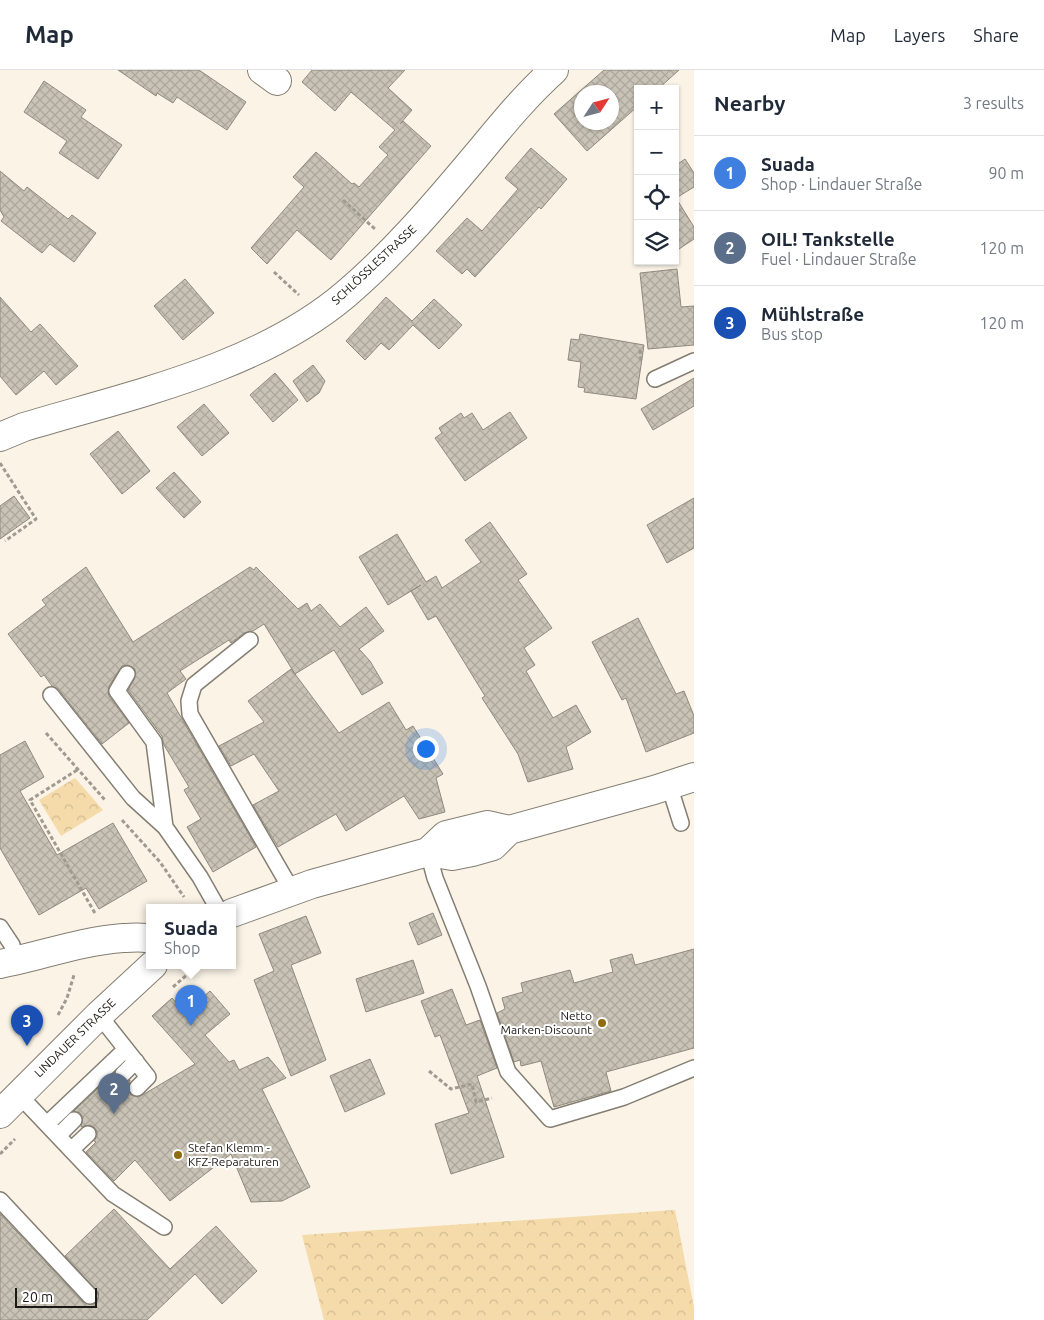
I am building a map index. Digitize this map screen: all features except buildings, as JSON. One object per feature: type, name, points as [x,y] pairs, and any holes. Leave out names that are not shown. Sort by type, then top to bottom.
[{"type":"street","name":"SCHLÖSSLESTRASSE","points":[[0,437],[24,427],[191,377],[272,343],[320,314],[346,294],[395,248],[426,215],[530,92],[554,70]]},
{"type":"street","points":[[236,912],[292,891],[428,852],[446,835],[487,825],[509,830],[694,777]]},
{"type":"street","points":[[8,962],[85,943],[110,939],[146,938]]},
{"type":"street","name":"LINDAUER STRASSE","points":[[0,1114],[99,1014],[149,969]]},
{"type":"lane","points":[[655,379],[694,361]]},
{"type":"lane","points":[[250,640],[194,685],[189,701],[190,714],[292,891]]},
{"type":"lane","points":[[126,674],[117,691],[154,742],[165,827]]},
{"type":"lane","points":[[51,695],[133,798],[165,827],[200,877],[215,904]]},
{"type":"lane","points":[[669,785],[681,823]]},
{"type":"lane","points":[[428,852],[435,878],[478,986],[508,1072],[550,1119],[624,1097],[694,1068]]},
{"type":"lane","points":[[0,927],[12,945],[8,962]]},
{"type":"lane","points":[[99,1014],[148,1077],[137,1088]]},
{"type":"lane","points":[[47,1124],[126,1049]]},
{"type":"lane","points":[[123,1074],[136,1061]]},
{"type":"lane","points":[[18,1094],[113,1194],[164,1227]]},
{"type":"lane","points":[[58,1136],[74,1120]]},
{"type":"lane","points":[[71,1150],[88,1134]]},
{"type":"lane","points":[[0,1200],[90,1296]]},
{"type":"path","points":[[343,200],[395,248]]},
{"type":"path","points":[[274,272],[320,314]]},
{"type":"path","points":[[0,463],[36,519],[5,541]]},
{"type":"path","points":[[46,733],[109,805]]},
{"type":"path","points":[[77,770],[30,800],[110,939]]},
{"type":"path","points":[[122,820],[160,862],[186,900]]},
{"type":"path","points":[[52,1020],[58,1014],[67,998],[75,973]]},
{"type":"path","points":[[429,1071],[451,1089],[472,1084],[476,1102],[492,1098]]},
{"type":"green space","points":[[75,778],[103,810],[61,836],[39,800]]},
{"type":"green space","points":[[675,1210],[694,1307],[694,1320],[324,1320],[302,1235]]},
{"type":"place","name":"Netto Marken-Discount","points":[[602,1023]]},
{"type":"place","name":"Suada","points":[[191,1026]]},
{"type":"place","name":"Mühlstraße","points":[[27,1046]]},
{"type":"place","name":"OIL! Tankstelle","points":[[114,1114]]},
{"type":"place","name":"Stefan Klemm - KFZ-Reparaturen","points":[[178,1155]]}]
